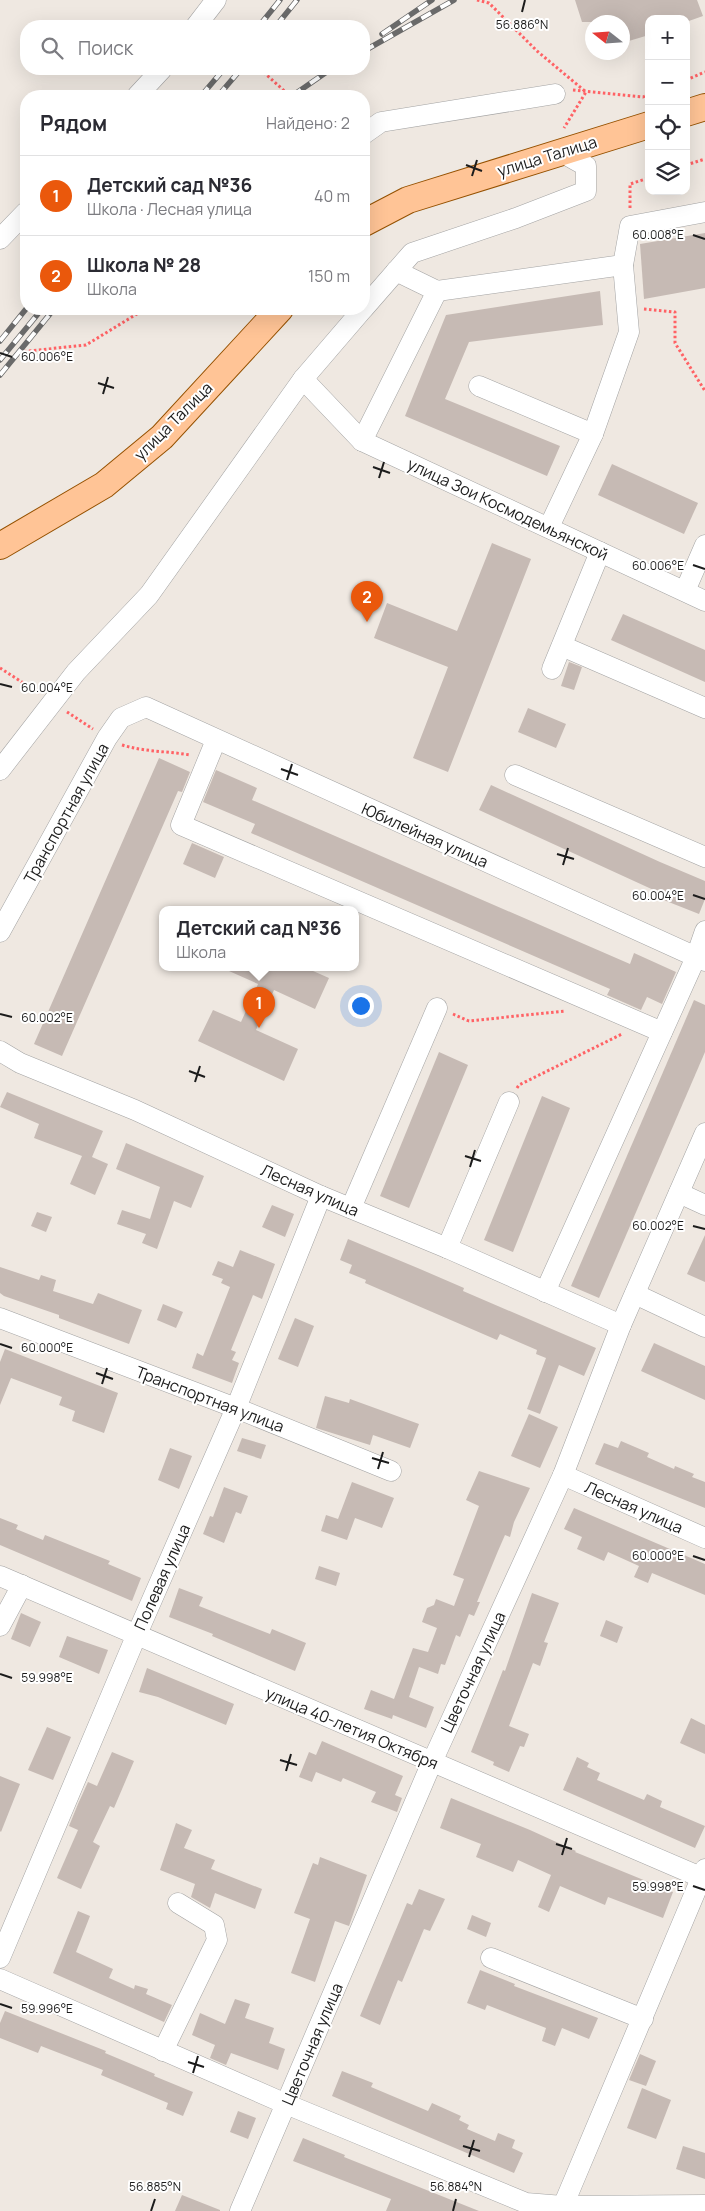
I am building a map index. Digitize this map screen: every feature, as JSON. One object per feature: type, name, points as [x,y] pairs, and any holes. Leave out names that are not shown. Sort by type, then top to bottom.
[{"type":"main road","points":[[690,112],[705,107]]},
{"type":"main road","name":"улица Талица","points":[[370,220],[408,200],[645,126]]},
{"type":"main road","name":"улица Талица","points":[[0,546],[104,485],[162,437],[274,315]]},
{"type":"street","points":[[201,20],[216,0]]},
{"type":"street","points":[[143,90],[156,75]]},
{"type":"street","points":[[370,130],[381,122],[555,94]]},
{"type":"street","points":[[370,300],[412,253],[516,218],[586,191],[586,166],[553,154]]},
{"type":"street","points":[[549,527],[593,434],[629,332],[623,266],[630,226],[705,212]]},
{"type":"street","points":[[0,239],[20,218]]},
{"type":"street","points":[[396,270],[437,291],[623,266]]},
{"type":"street","points":[[362,441],[437,291]]},
{"type":"street","points":[[0,770],[76,672],[149,595],[303,379],[357,315]]},
{"type":"street","name":"улица Зои Космодемьянской","points":[[303,379],[362,441],[705,601]]},
{"type":"street","points":[[479,386],[593,434]]},
{"type":"street","points":[[685,591],[705,545]]},
{"type":"street","points":[[552,669],[600,552]]},
{"type":"street","points":[[562,646],[705,708]]},
{"type":"street","name":"Юбилейная улица","points":[[146,707],[700,959]]},
{"type":"street","name":"Транспортная улица","points":[[0,932],[107,738],[121,718],[146,707]]},
{"type":"street","points":[[216,740],[181,825],[662,1032]]},
{"type":"street","points":[[515,775],[705,857]]},
{"type":"street","points":[[545,1292],[662,1032],[700,959],[705,931]]},
{"type":"street","points":[[351,1208],[437,1008]]},
{"type":"street","name":"Лесная улица","points":[[0,1051],[20,1063],[135,1110],[321,1196],[447,1248],[621,1325]]},
{"type":"street","points":[[447,1248],[509,1102]]},
{"type":"street","name":"Цветочная улица","points":[[240,2211],[432,1762],[563,1475],[621,1325],[705,1134]]},
{"type":"street","points":[[679,1193],[705,1205]]},
{"type":"street","name":"Полевая улица","points":[[0,1958],[137,1634],[236,1408],[321,1196]]},
{"type":"street","points":[[635,1294],[705,1327]]},
{"type":"street","name":"Транспортная улица","points":[[0,1318],[236,1408],[391,1471]]},
{"type":"street","name":"Лесная улица","points":[[563,1475],[705,1538]]},
{"type":"street","name":"улица 40-летия Октября","points":[[0,1576],[432,1762],[704,1875]]},
{"type":"street","points":[[0,1626],[22,1585]]},
{"type":"street","points":[[563,2206],[704,1875]]},
{"type":"street","points":[[163,2051],[217,1940],[214,1925],[178,1903]]},
{"type":"street","points":[[491,1958],[643,2019]]},
{"type":"street","points":[[0,1979],[286,2104],[526,2204],[563,2206],[705,2205]]},
{"type":"path","points":[[477,0],[489,3],[538,51],[586,92]]},
{"type":"path","points":[[690,78],[705,72]]},
{"type":"path","points":[[267,75],[283,90]]},
{"type":"path","points":[[555,94],[572,90],[645,96]]},
{"type":"path","points":[[553,154],[586,92]]},
{"type":"path","points":[[690,164],[705,159]]},
{"type":"path","points":[[630,184],[645,179]]},
{"type":"path","points":[[636,309],[675,312],[674,343],[705,391]]},
{"type":"path","points":[[19,352],[86,345],[135,315]]},
{"type":"path","points":[[437,1008],[469,1021],[603,1007]]},
{"type":"path","points":[[509,1102],[519,1085],[642,1024]]},
{"type":"building","points":[[575,0],[697,0],[703,16],[690,21],[690,15],[645,15],[645,36],[630,41],[630,15],[585,15],[585,22],[582,22]]},
{"type":"building","points":[[705,233],[705,288],[644,299],[640,244]]},
{"type":"building","points":[[600,291],[603,325],[469,342],[445,399],[560,446],[547,476],[405,416],[446,315]]},
{"type":"building","points":[[612,464],[698,503],[684,534],[598,495]]},
{"type":"building","points":[[492,543],[531,559],[448,772],[413,758],[448,667],[374,638],[387,603],[457,631]]},
{"type":"building","points":[[623,614],[705,650],[705,682],[611,640]]},
{"type":"building","points":[[569,662],[582,667],[574,690],[561,686]]},
{"type":"building","points":[[528,708],[566,724],[556,748],[518,732]]},
{"type":"building","points":[[159,758],[190,772],[182,792],[178,791],[62,1056],[34,1044]]},
{"type":"building","points":[[216,770],[257,788],[252,800],[630,964],[634,953],[676,972],[662,1004],[647,997],[641,1010],[607,995],[610,989],[251,833],[255,824],[203,802]]},
{"type":"building","points":[[491,785],[705,881],[705,899],[699,914],[656,897],[658,892],[479,810]]},
{"type":"building","points":[[192,843],[224,857],[215,878],[183,864]]},
{"type":"building","points":[[229,971],[313,971],[329,978],[315,1009],[274,990],[256,1030],[298,1049],[284,1081],[198,1041],[213,1010],[241,1022],[258,984]]},
{"type":"building","points":[[694,1000],[705,1005],[705,1052],[599,1298],[571,1286]]},
{"type":"building","points":[[439,1052],[468,1065],[409,1208],[380,1196]]},
{"type":"building","points":[[7,1092],[103,1131],[92,1157],[108,1164],[95,1195],[70,1184],[82,1156],[34,1138],[39,1124],[0,1107]]},
{"type":"building","points":[[542,1096],[570,1108],[513,1252],[484,1240]]},
{"type":"building","points":[[126,1143],[204,1176],[191,1208],[174,1201],[157,1249],[142,1243],[146,1234],[117,1224],[122,1210],[150,1219],[160,1187],[116,1169]]},
{"type":"building","points":[[272,1205],[294,1214],[285,1237],[262,1227]]},
{"type":"building","points":[[37,1212],[52,1217],[46,1232],[31,1226]]},
{"type":"building","points":[[705,1235],[705,1282],[687,1274]]},
{"type":"building","points":[[348,1239],[464,1288],[463,1291],[596,1348],[584,1376],[559,1365],[540,1414],[527,1409],[546,1358],[536,1354],[537,1350],[500,1334],[497,1340],[365,1283],[366,1280],[349,1273],[352,1265],[340,1260]]},
{"type":"building","points":[[240,1250],[275,1264],[262,1299],[253,1295],[231,1350],[236,1352],[232,1360],[239,1363],[232,1383],[192,1368],[197,1353],[203,1356],[230,1287],[221,1283],[223,1279],[212,1275],[218,1261],[233,1267]]},
{"type":"building","points":[[0,1267],[39,1280],[41,1275],[56,1280],[53,1291],[93,1304],[98,1293],[142,1310],[129,1344],[59,1318],[59,1315],[4,1296],[0,1293]]},
{"type":"building","points":[[163,1304],[183,1312],[176,1328],[157,1320]]},
{"type":"building","points":[[295,1318],[314,1326],[298,1367],[278,1359]]},
{"type":"building","points":[[654,1343],[705,1366],[705,1400],[641,1371]]},
{"type":"building","points":[[5,1349],[118,1393],[104,1433],[72,1421],[75,1411],[59,1405],[62,1397],[11,1378],[0,1405],[0,1362]]},
{"type":"building","points":[[325,1396],[349,1403],[350,1399],[419,1424],[410,1448],[373,1435],[370,1445],[316,1428]]},
{"type":"building","points":[[529,1414],[558,1427],[540,1468],[511,1456]]},
{"type":"building","points":[[242,1438],[266,1445],[261,1459],[237,1451]]},
{"type":"building","points":[[621,1441],[649,1453],[647,1457],[674,1469],[675,1466],[694,1474],[692,1477],[705,1482],[705,1508],[595,1464],[604,1443],[618,1448]]},
{"type":"building","points":[[170,1448],[192,1456],[179,1489],[158,1480]]},
{"type":"building","points":[[479,1471],[530,1488],[514,1522],[510,1537],[505,1535],[498,1551],[477,1602],[480,1602],[474,1616],[469,1614],[460,1637],[456,1635],[445,1665],[441,1664],[438,1674],[419,1667],[409,1697],[434,1707],[426,1728],[393,1715],[392,1719],[364,1709],[371,1690],[394,1699],[413,1648],[428,1652],[437,1628],[422,1622],[427,1608],[434,1605],[436,1599],[454,1606],[464,1579],[453,1575],[479,1506],[466,1500]]},
{"type":"building","points":[[352,1482],[394,1498],[382,1528],[355,1518],[347,1540],[321,1531],[326,1515],[338,1519]]},
{"type":"building","points":[[224,1487],[248,1496],[241,1514],[236,1512],[224,1543],[203,1534],[210,1516],[213,1517]]},
{"type":"building","points":[[574,1508],[705,1564],[705,1595],[652,1573],[648,1583],[634,1577],[639,1566],[608,1552],[604,1561],[577,1549],[582,1537],[564,1529]]},
{"type":"building","points":[[0,1518],[18,1525],[16,1529],[43,1540],[45,1535],[110,1561],[108,1564],[141,1578],[132,1601],[0,1545]]},
{"type":"building","points":[[319,1566],[340,1573],[336,1586],[315,1579]]},
{"type":"building","points":[[179,1588],[203,1597],[199,1606],[270,1634],[272,1629],[306,1643],[295,1671],[212,1636],[213,1634],[169,1617]]},
{"type":"building","points":[[532,1593],[559,1603],[544,1642],[548,1643],[540,1666],[533,1663],[509,1726],[529,1734],[524,1747],[520,1746],[509,1772],[493,1765],[494,1762],[471,1752],[503,1670],[505,1671]]},
{"type":"building","points":[[21,1613],[41,1622],[30,1647],[11,1639]]},
{"type":"building","points":[[606,1620],[623,1627],[617,1643],[600,1636]]},
{"type":"building","points":[[67,1636],[108,1650],[99,1674],[59,1657]]},
{"type":"building","points":[[147,1668],[234,1704],[226,1725],[158,1697],[139,1692]]},
{"type":"building","points":[[691,1718],[705,1725],[705,1754],[680,1743]]},
{"type":"building","points":[[47,1727],[71,1737],[53,1780],[28,1770]]},
{"type":"building","points":[[322,1741],[403,1776],[395,1795],[402,1798],[397,1812],[371,1802],[376,1792],[343,1778],[341,1782],[316,1772],[312,1782],[299,1777],[309,1752],[316,1755]]},
{"type":"building","points":[[112,1752],[134,1761],[114,1808],[110,1806],[93,1842],[100,1846],[81,1889],[57,1878],[78,1830],[69,1826],[78,1804],[88,1782],[97,1786]]},
{"type":"building","points":[[577,1757],[589,1763],[587,1767],[600,1773],[597,1780],[644,1800],[647,1794],[662,1801],[660,1807],[705,1826],[695,1848],[563,1790]]},
{"type":"building","points":[[0,1776],[20,1784],[1,1832],[0,1831]]},
{"type":"building","points":[[451,1798],[673,1892],[663,1918],[608,1897],[605,1905],[560,1886],[549,1912],[538,1907],[551,1875],[518,1860],[513,1872],[476,1857],[481,1844],[440,1828]]},
{"type":"building","points":[[176,1823],[192,1830],[184,1848],[215,1860],[211,1869],[262,1889],[255,1909],[215,1893],[210,1908],[191,1897],[195,1884],[160,1870]]},
{"type":"building","points":[[320,1857],[367,1875],[349,1926],[335,1921],[315,1982],[291,1973],[310,1919],[294,1913],[313,1863],[318,1865]]},
{"type":"building","points":[[419,1889],[445,1899],[430,1931],[424,1929],[402,1982],[398,1980],[380,2025],[360,2016],[407,1903],[412,1905]]},
{"type":"building","points":[[78,1911],[90,1916],[76,1952],[113,1969],[109,1978],[134,1989],[135,1985],[148,1989],[146,1994],[172,2005],[164,2022],[53,1973]]},
{"type":"building","points":[[472,1915],[491,1923],[486,1937],[467,1929]]},
{"type":"building","points":[[480,1970],[515,1984],[514,1986],[598,2018],[589,2039],[562,2028],[555,2046],[542,2041],[546,2028],[487,2005],[485,2010],[467,2003]]},
{"type":"building","points":[[235,1999],[250,2004],[245,2018],[274,2028],[269,2043],[285,2049],[278,2070],[231,2053],[226,2065],[210,2058],[215,2045],[192,2035],[200,2013],[225,2024]]},
{"type":"building","points":[[5,2011],[106,2051],[105,2053],[193,2092],[183,2116],[166,2109],[168,2103],[101,2075],[103,2070],[41,2046],[38,2053],[0,2038],[0,2023]]},
{"type":"building","points":[[640,2054],[656,2061],[646,2086],[629,2080]]},
{"type":"building","points":[[342,2071],[373,2083],[371,2087],[428,2111],[432,2103],[461,2116],[459,2120],[469,2125],[467,2129],[495,2141],[498,2133],[515,2140],[512,2148],[523,2153],[514,2173],[332,2096]]},
{"type":"building","points":[[642,2088],[671,2100],[656,2139],[627,2128]]},
{"type":"building","points":[[238,2111],[256,2118],[248,2139],[230,2132]]},
{"type":"building","points":[[303,2138],[345,2155],[344,2157],[479,2211],[386,2211],[391,2199],[293,2161]]},
{"type":"building","points":[[683,2146],[705,2153],[705,2179],[676,2169]]},
{"type":"building","points":[[182,2195],[220,2210],[220,2211],[175,2211]]},
{"type":"railway","points":[[264,20],[280,0]]},
{"type":"railway","points":[[281,20],[297,0]]},
{"type":"railway","points":[[382,34],[432,0]]},
{"type":"railway","points":[[370,48],[454,0]]},
{"type":"railway","points":[[206,90],[219,75]]},
{"type":"railway","points":[[223,90],[236,75]]},
{"type":"railway","points":[[301,90],[322,75]]},
{"type":"railway","points":[[0,341],[21,315]]},
{"type":"railway","points":[[0,360],[37,315]]},
{"type":"railway","points":[[0,375],[49,315]]},
{"type":"place","name":"Школа № 28","points":[[367,622]]},
{"type":"place","name":"Детский сад №36","points":[[259,1028]]}]
